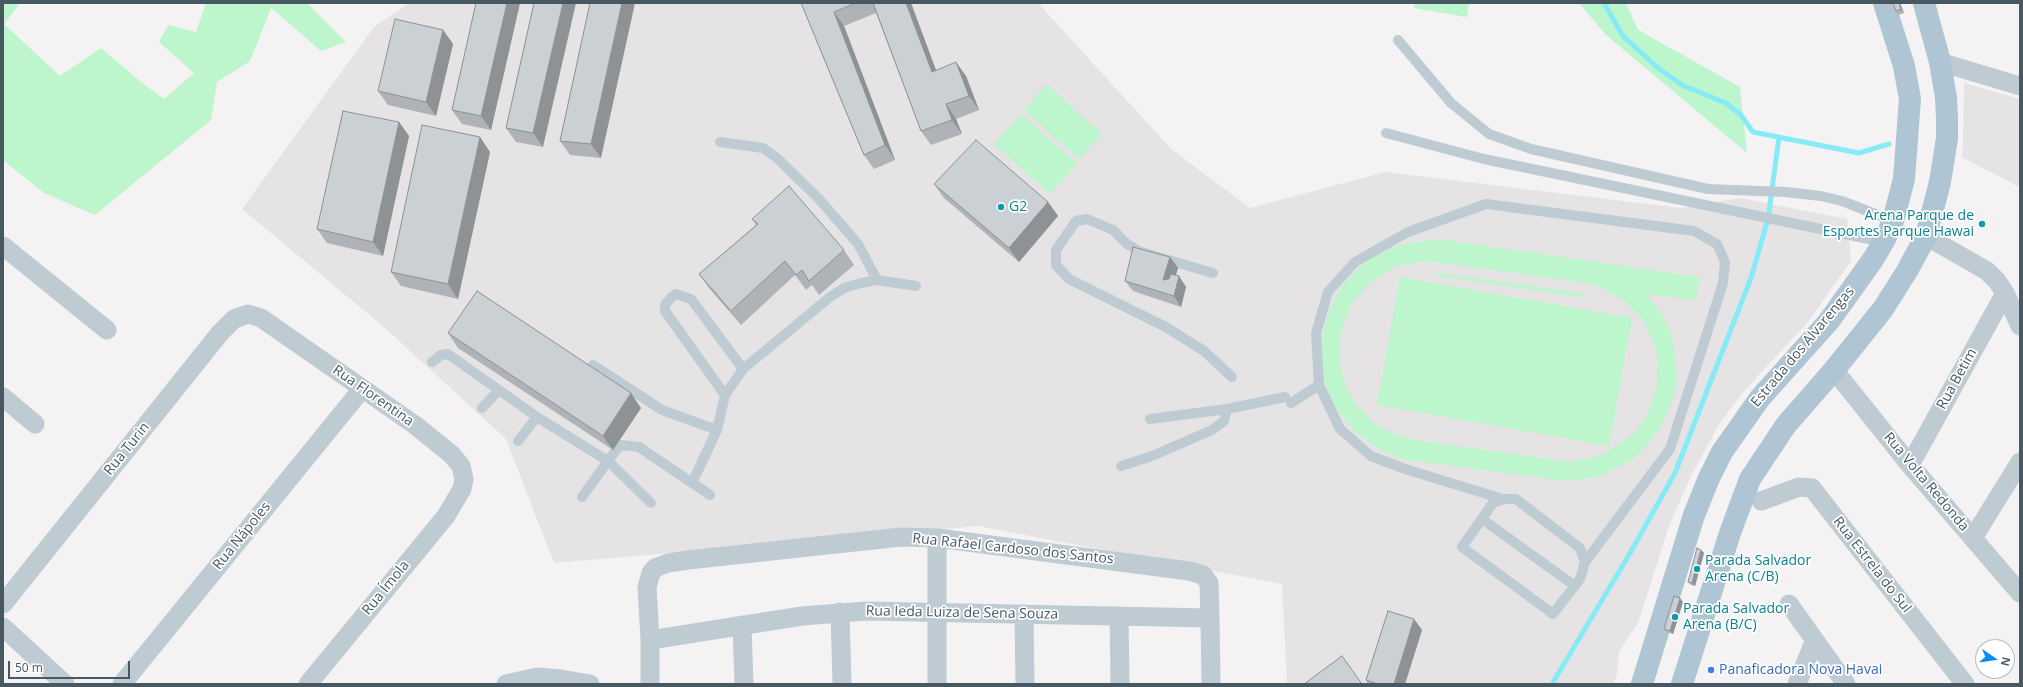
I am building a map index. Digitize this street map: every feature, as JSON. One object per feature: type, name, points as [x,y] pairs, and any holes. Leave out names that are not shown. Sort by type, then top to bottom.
[{"type":"main road","name":"Estrada dos Alvarengas","points":[[1645,681],[1694,515],[1708,478],[1722,452],[1760,398],[1829,321],[1883,242],[1893,220],[1904,179],[1910,99],[1904,66],[1884,3]]},
{"type":"main road","points":[[1682,684],[1730,533],[1750,478],[1786,425],[1834,370],[1883,309],[1907,271],[1926,236],[1940,182],[1947,138],[1946,98],[1940,62],[1924,3]]},
{"type":"street","points":[[1940,62],[2020,86]]},
{"type":"street","points":[[1926,236],[1987,271],[1997,281],[2005,293],[2020,326]]},
{"type":"street","points":[[3,246],[107,330]]},
{"type":"street","name":"Rua Betim","points":[[1910,465],[2005,293]]},
{"type":"street","name":"Rua Turin","points":[[3,604],[220,333],[234,319],[248,314],[261,318]]},
{"type":"street","name":"Rua Florentina","points":[[261,318],[415,425],[452,455],[461,466],[464,479],[462,489]]},
{"type":"street","name":"Rua Volta Redonda","points":[[1834,370],[1910,465],[2020,593]]},
{"type":"street","name":"Rua Nápoles","points":[[122,684],[362,389]]},
{"type":"street","points":[[3,397],[35,424]]},
{"type":"street","points":[[1973,538],[2020,462]]},
{"type":"street","name":"Rua Estrela do Sul","points":[[1761,501],[1799,487],[1812,488],[1965,684]]},
{"type":"street","name":"Rua Ímola","points":[[308,684],[446,516],[462,489]]},
{"type":"street","name":"Rua Rafael Cardoso dos Santos","points":[[650,640],[647,587],[651,573],[655,568],[668,563],[901,537],[937,538],[1189,571],[1204,575],[1209,583],[1210,618]]},
{"type":"street","points":[[937,538],[937,684]]},
{"type":"street","points":[[1789,604],[1814,642],[1846,684]]},
{"type":"street","name":"Rua Ieda Luiza de Sena Souza","points":[[650,640],[742,625],[840,612],[938,611],[1210,618]]},
{"type":"street","points":[[840,612],[842,684]]},
{"type":"street","points":[[1024,614],[1026,684]]},
{"type":"street","points":[[1119,616],[1120,684]]},
{"type":"street","points":[[1210,618],[1211,684]]},
{"type":"street","points":[[742,625],[744,684]]},
{"type":"street","points":[[3,627],[65,684]]},
{"type":"street","points":[[650,640],[650,684]]},
{"type":"street","points":[[1797,684],[1814,642]]},
{"type":"street","points":[[506,684],[537,677],[590,684]]},
{"type":"lane","points":[[1398,40],[1451,103],[1489,134],[1531,149],[1708,189],[1786,192],[1842,201],[1893,220]]},
{"type":"lane","points":[[1386,133],[1484,160],[1883,242]]},
{"type":"lane","points":[[720,142],[763,148],[777,158],[819,199],[853,238],[877,280]]},
{"type":"lane","points":[[1503,499],[1493,503],[1462,546],[1553,614],[1580,579],[1585,562],[1670,450],[1723,283],[1725,262],[1717,244],[1694,232],[1486,204],[1408,232],[1356,262],[1328,292],[1316,333],[1319,385],[1340,429],[1371,456],[1405,469],[1503,499],[1516,499],[1580,548],[1585,562]]},
{"type":"lane","points":[[1213,274],[1141,252],[1127,244],[1113,230],[1087,219],[1076,221],[1056,250],[1056,265],[1069,279],[1166,327],[1204,352],[1232,377]]},
{"type":"lane","points":[[692,483],[717,430],[725,395],[743,369],[830,297],[844,288],[877,280],[916,286]]},
{"type":"lane","points":[[725,395],[665,311],[665,305],[670,298],[676,294],[691,299],[743,369]]},
{"type":"lane","points":[[432,362],[441,355],[448,354],[498,390],[608,461],[651,503]]},
{"type":"lane","points":[[593,365],[662,410],[717,430]]},
{"type":"lane","points":[[1150,419],[1288,400],[1319,385]]},
{"type":"lane","points":[[482,408],[498,390]]},
{"type":"lane","points":[[1121,466],[1152,456],[1212,430],[1224,420],[1227,409]]},
{"type":"lane","points":[[518,442],[537,416]]},
{"type":"lane","points":[[582,497],[616,450],[622,445],[639,447],[710,495]]},
{"type":"lane","points":[[1482,519],[1575,586]]},
{"type":"shaded area","points":[[409,3],[1038,3],[1171,149],[1250,208],[1385,172],[1681,208],[1740,198],[1847,219],[1851,261],[1808,322],[1744,391],[1718,426],[1691,476],[1669,526],[1638,623],[1619,651],[1617,674],[1613,684],[1287,684],[1282,584],[978,526],[554,563],[506,439],[385,328],[242,209],[374,27]]},
{"type":"shaded area","points":[[1964,83],[2020,99],[2020,187],[1961,157],[1963,150]]},
{"type":"green space","points":[[3,3],[20,3],[4,24],[60,76],[101,48],[141,82],[164,99],[194,73],[159,42],[168,25],[196,32],[206,3],[307,3],[346,42],[321,51],[271,8],[250,61],[217,82],[211,120],[95,215],[44,193],[3,160]]},
{"type":"green space","points":[[1415,3],[1469,3],[1467,17],[1414,8]]},
{"type":"green space","points":[[1579,3],[1626,3],[1638,30],[1740,87],[1747,153],[1606,35]]},
{"type":"green space","points":[[1046,84],[1102,134],[1079,159],[1024,110]]},
{"type":"green space","points":[[1021,114],[1077,164],[1050,194],[994,144]]},
{"type":"green space","points":[[1432,240],[1445,240],[1700,277],[1696,300],[1647,294],[1662,315],[1670,330],[1674,346],[1677,379],[1674,395],[1662,426],[1641,452],[1628,462],[1598,477],[1566,481],[1398,458],[1383,451],[1355,432],[1335,407],[1323,376],[1321,342],[1329,310],[1345,282],[1369,259],[1399,245]],"holes":[[[1426,261],[1596,285],[1622,299],[1643,320],[1655,347],[1658,362],[1656,391],[1645,419],[1636,431],[1625,441],[1599,456],[1570,462],[1401,437],[1375,424],[1354,402],[1347,389],[1339,361],[1341,331],[1352,303],[1372,281],[1397,266]]]},
{"type":"green space","points":[[1438,273],[1583,293],[1582,297],[1437,276]]},
{"type":"green space","points":[[1400,277],[1632,318],[1609,446],[1377,405]]},
{"type":"building","points":[[476,3],[507,3],[481,116],[452,110]]},
{"type":"building","points":[[534,3],[563,3],[533,133],[506,128]]},
{"type":"building","points":[[590,3],[622,3],[591,144],[560,141]]},
{"type":"building","points":[[801,3],[856,3],[834,12],[885,145],[864,155]]},
{"type":"building","points":[[873,3],[906,3],[932,72],[956,62],[969,96],[946,104],[952,120],[921,131]]},
{"type":"building","points":[[1893,3],[1899,3],[1901,9],[1896,11]]},
{"type":"building","points":[[395,19],[443,30],[426,102],[378,91]]},
{"type":"building","points":[[343,111],[399,122],[373,242],[317,229]]},
{"type":"building","points":[[422,125],[480,137],[448,284],[391,272]]},
{"type":"building","name":"G2","points":[[976,140],[1048,202],[1009,248],[934,184]]},
{"type":"building","points":[[789,186],[844,250],[809,281],[802,270],[796,275],[785,261],[731,311],[699,274],[758,224],[752,219]]},
{"type":"building","points":[[1133,247],[1170,257],[1163,280],[1169,279],[1171,274],[1179,276],[1174,296],[1125,281]]},
{"type":"building","points":[[477,291],[631,393],[603,436],[448,333]]},
{"type":"building","points":[[1697,548],[1701,550],[1692,583],[1688,582]]},
{"type":"building","points":[[1674,596],[1680,598],[1670,631],[1664,629]]},
{"type":"building","points":[[1388,611],[1414,619],[1394,684],[1378,684],[1366,680]]},
{"type":"building","points":[[1342,656],[1362,684],[1304,684]]},
{"type":"waterway","points":[[1604,3],[1623,36],[1659,69],[1684,86],[1726,103],[1741,115],[1753,132],[1859,153],[1889,144]]},
{"type":"waterway","points":[[1552,684],[1629,555],[1675,473],[1751,278],[1768,219],[1779,137]]},
{"type":"place","name":"G2","points":[[1001,207]]},
{"type":"place","name":"Arena Parque de Esportes Parque Hawai","points":[[1982,224]]},
{"type":"place","name":"Parada Salvador Arena (C/B)","points":[[1697,569]]},
{"type":"place","name":"Parada Salvador Arena (B/C)","points":[[1675,617]]},
{"type":"place","name":"Panaficadora Nova Havai","points":[[1711,670]]}]
